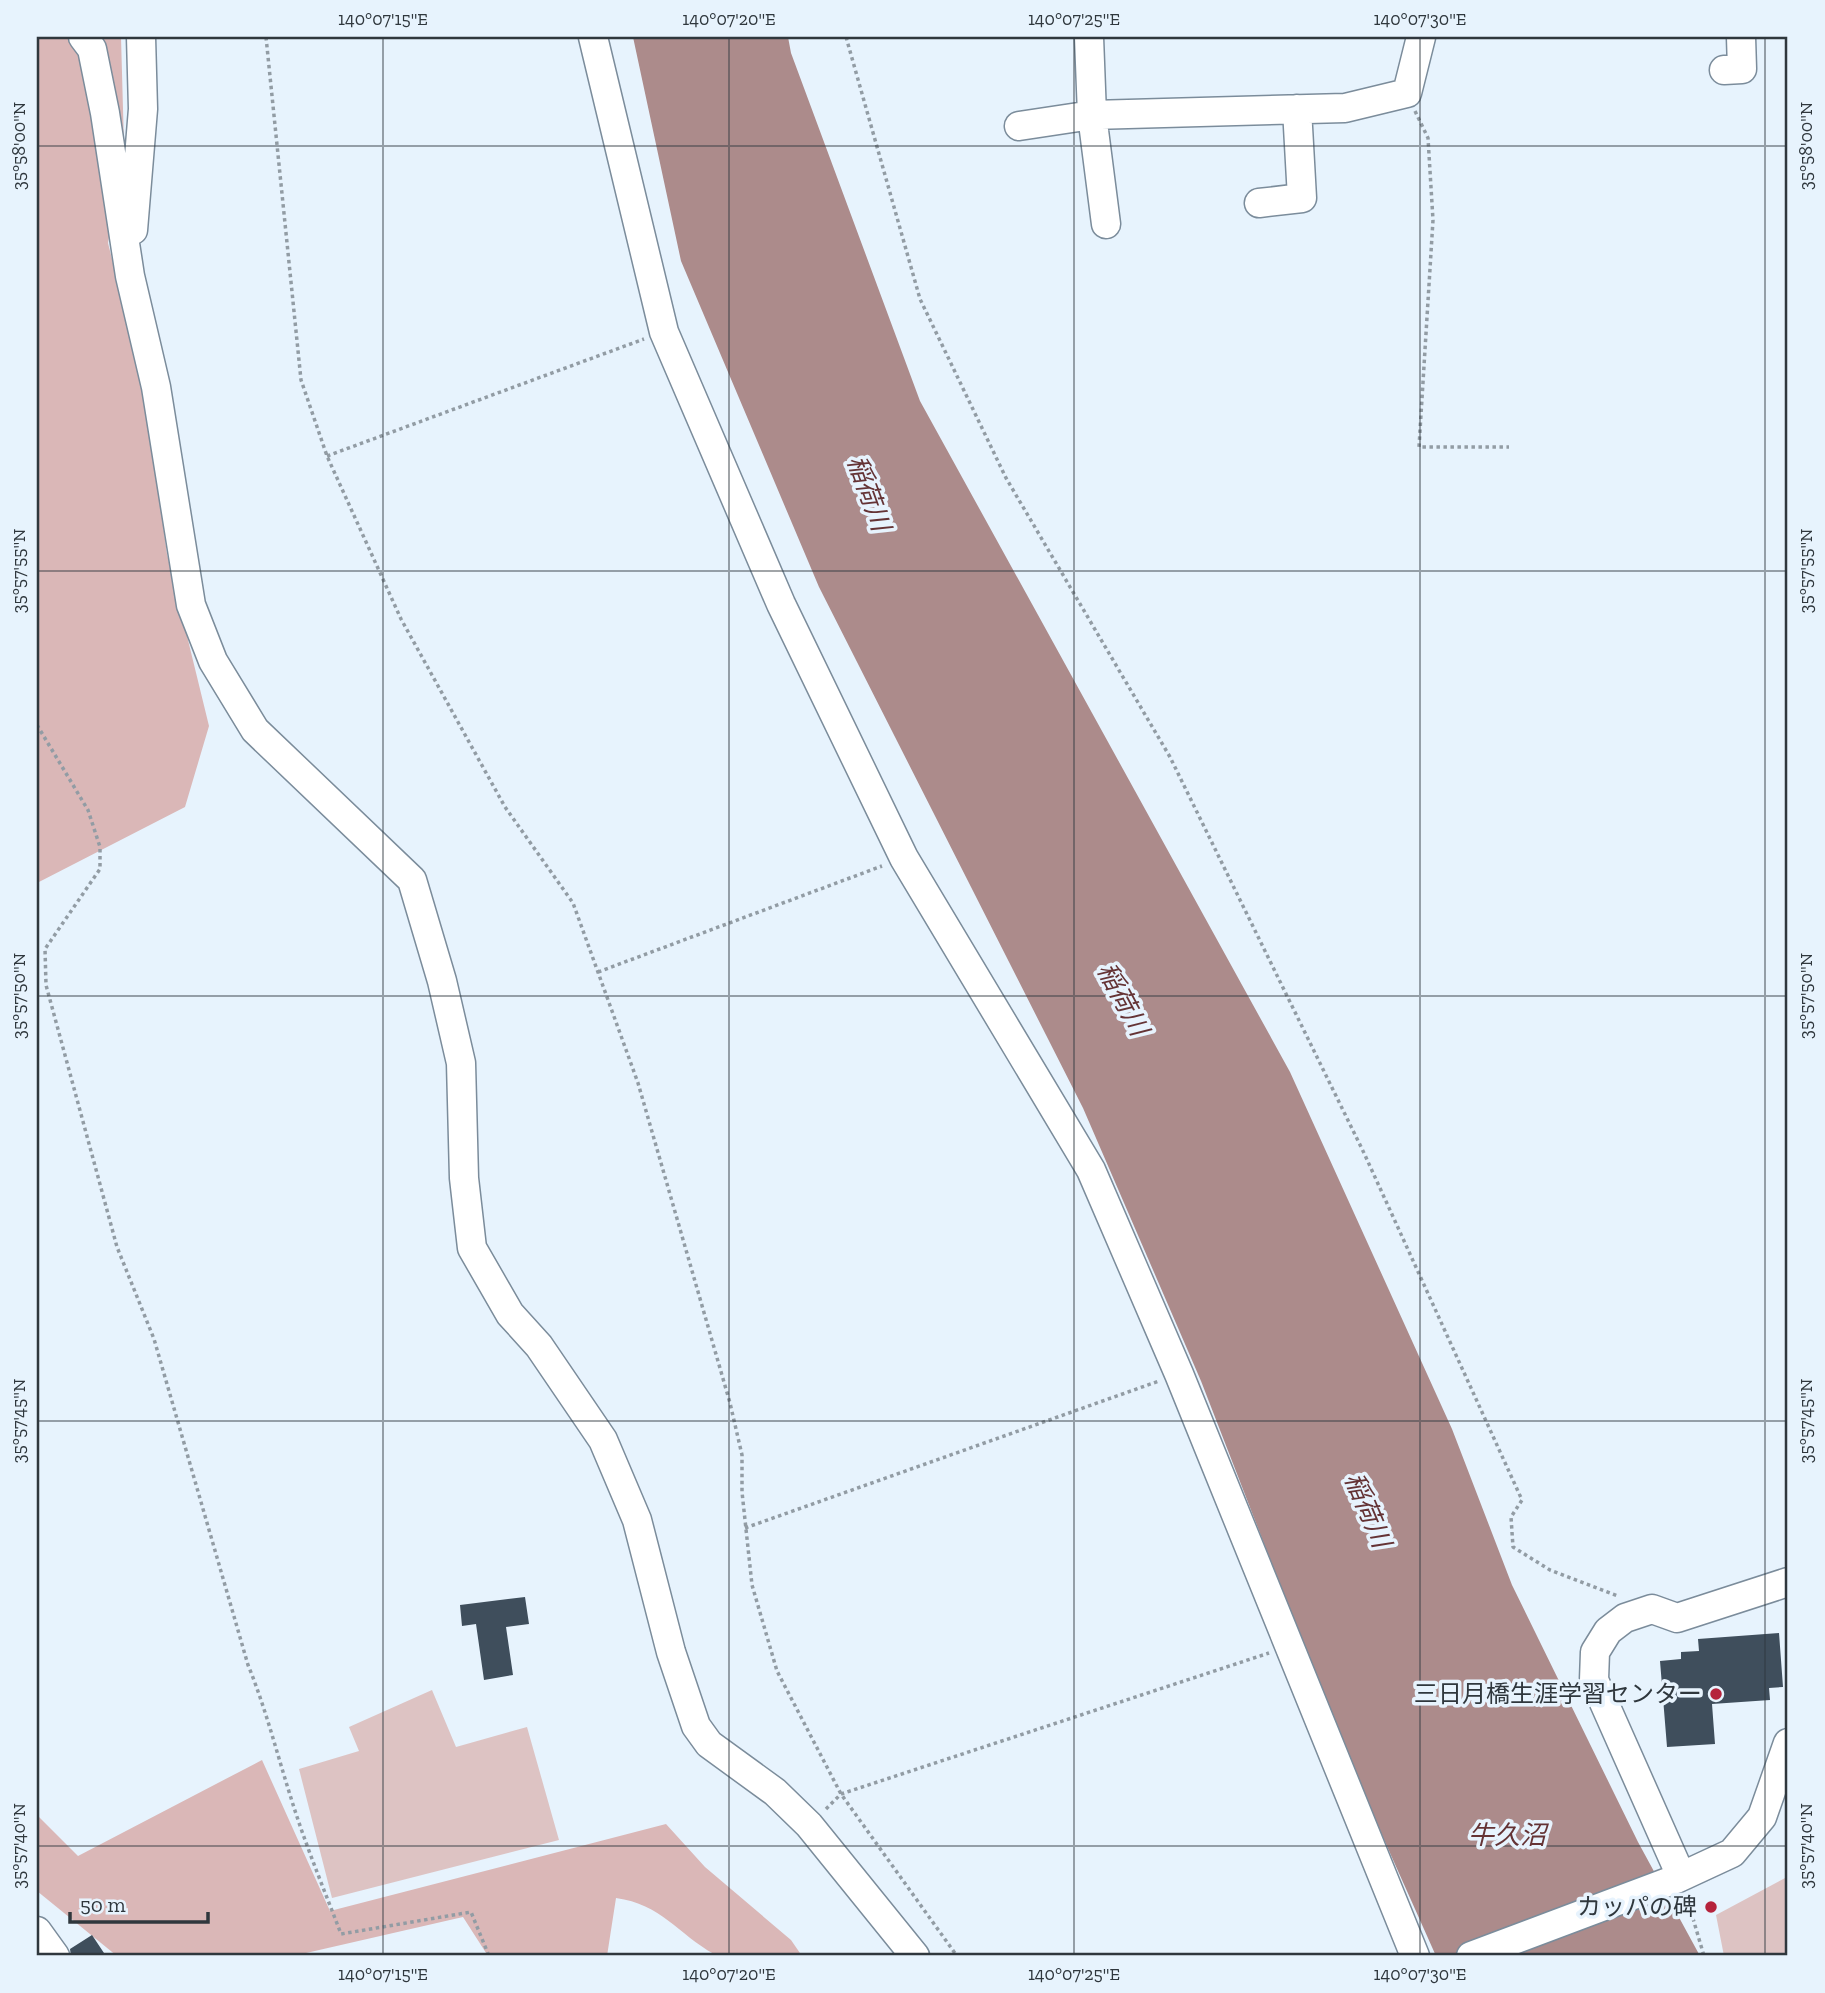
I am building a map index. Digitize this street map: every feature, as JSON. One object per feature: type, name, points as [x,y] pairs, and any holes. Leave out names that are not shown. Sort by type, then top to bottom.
[{"type":"street","points":[[83,37],[92,49],[105,113],[130,276],[156,387],[191,605],[213,660],[255,730],[412,880],[442,981],[461,1063],[464,1178],[472,1248],[510,1314],[539,1346],[603,1440],[638,1520],[671,1651],[696,1726],[709,1744],[775,1792],[809,1825],[915,1956]]},
{"type":"street","points":[[130,276],[143,109],[141,37]]},
{"type":"street","points":[[593,37],[664,332],[781,604],[904,858],[1091,1170],[1179,1374],[1415,1956]]},
{"type":"street","points":[[1089,37],[1092,115],[1106,224]]},
{"type":"street","points":[[1019,126],[1092,115],[1345,108],[1407,93],[1421,37]]},
{"type":"street","points":[[1724,70],[1742,69],[1741,37]]},
{"type":"street","points":[[1259,203],[1302,198],[1297,109]]},
{"type":"street","points":[[1679,1877],[1594,1680],[1595,1652],[1608,1631],[1625,1618],[1652,1609],[1678,1618],[1788,1582]]},
{"type":"street","points":[[1471,1956],[1679,1877],[1732,1853],[1762,1817],[1788,1743]]},
{"type":"street","points":[[37,1931],[55,1956]]},
{"type":"path","points":[[266,37],[301,380],[327,456],[401,619],[505,807],[573,904],[638,1083],[730,1403],[743,1455],[745,1528],[752,1585],[777,1671],[841,1794],[957,1956]]},
{"type":"path","points":[[846,37],[920,299],[1006,478],[1170,757],[1364,1153],[1521,1500],[1511,1517],[1513,1547],[1550,1570],[1652,1609]]},
{"type":"path","points":[[1407,93],[1428,138],[1433,220],[1419,447],[1509,447]]},
{"type":"path","points":[[327,456],[664,332]]},
{"type":"path","points":[[37,724],[88,810],[100,846],[100,869],[45,949],[46,985],[117,1247],[154,1339],[248,1665],[262,1698],[291,1800],[315,1867],[341,1934],[471,1912],[489,1956]]},
{"type":"path","points":[[598,972],[904,858]]},
{"type":"path","points":[[745,1528],[1179,1374]]},
{"type":"path","points":[[841,1794],[1288,1647]]},
{"type":"path","points":[[1679,1877],[1704,1956]]},
{"type":"shaded area","points":[[37,37],[121,37],[124,145],[108,243],[145,391],[167,554],[209,726],[185,807],[37,883]]},
{"type":"shaded area","points":[[432,1690],[456,1747],[527,1727],[559,1840],[332,1898],[299,1769],[359,1751],[349,1727]]},
{"type":"shaded area","points":[[262,1760],[330,1911],[666,1824],[705,1867],[791,1940],[802,1956],[720,1956],[701,1946],[645,1906],[616,1898],[607,1956],[488,1956],[463,1917],[293,1956],[117,1956],[37,1891],[37,1815],[78,1856]]},
{"type":"shaded area","points":[[1788,1872],[1788,1956],[1724,1956],[1716,1915],[1787,1877]]},
{"type":"water","name":"牛久沼","points":[[633,37],[788,37],[791,53],[920,401],[1290,1072],[1452,1429],[1512,1585],[1638,1842],[1700,1956],[1436,1956],[1344,1750],[1201,1381],[1083,1108],[819,587],[681,261]]},
{"type":"building","points":[[525,1597],[529,1624],[506,1627],[513,1675],[484,1680],[476,1624],[462,1626],[460,1605]]},
{"type":"building","name":"三日月橋生涯学習センター","points":[[1779,1633],[1783,1687],[1769,1688],[1770,1700],[1712,1704],[1715,1744],[1667,1747],[1660,1661],[1681,1659],[1681,1652],[1699,1651],[1698,1639]]},
{"type":"building","points":[[92,1935],[106,1956],[71,1956],[70,1949]]},
{"type":"place","name":"三日月橋生涯学習センター","points":[[1716,1694]]},
{"type":"place","name":"カッパの碑","points":[[1711,1907]]},
{"type":"water label","name":"稲荷川","points":[[869,493]]},
{"type":"water label","name":"稲荷川","points":[[1123,999]]},
{"type":"water label","name":"稲荷川","points":[[1368,1510]]}]
